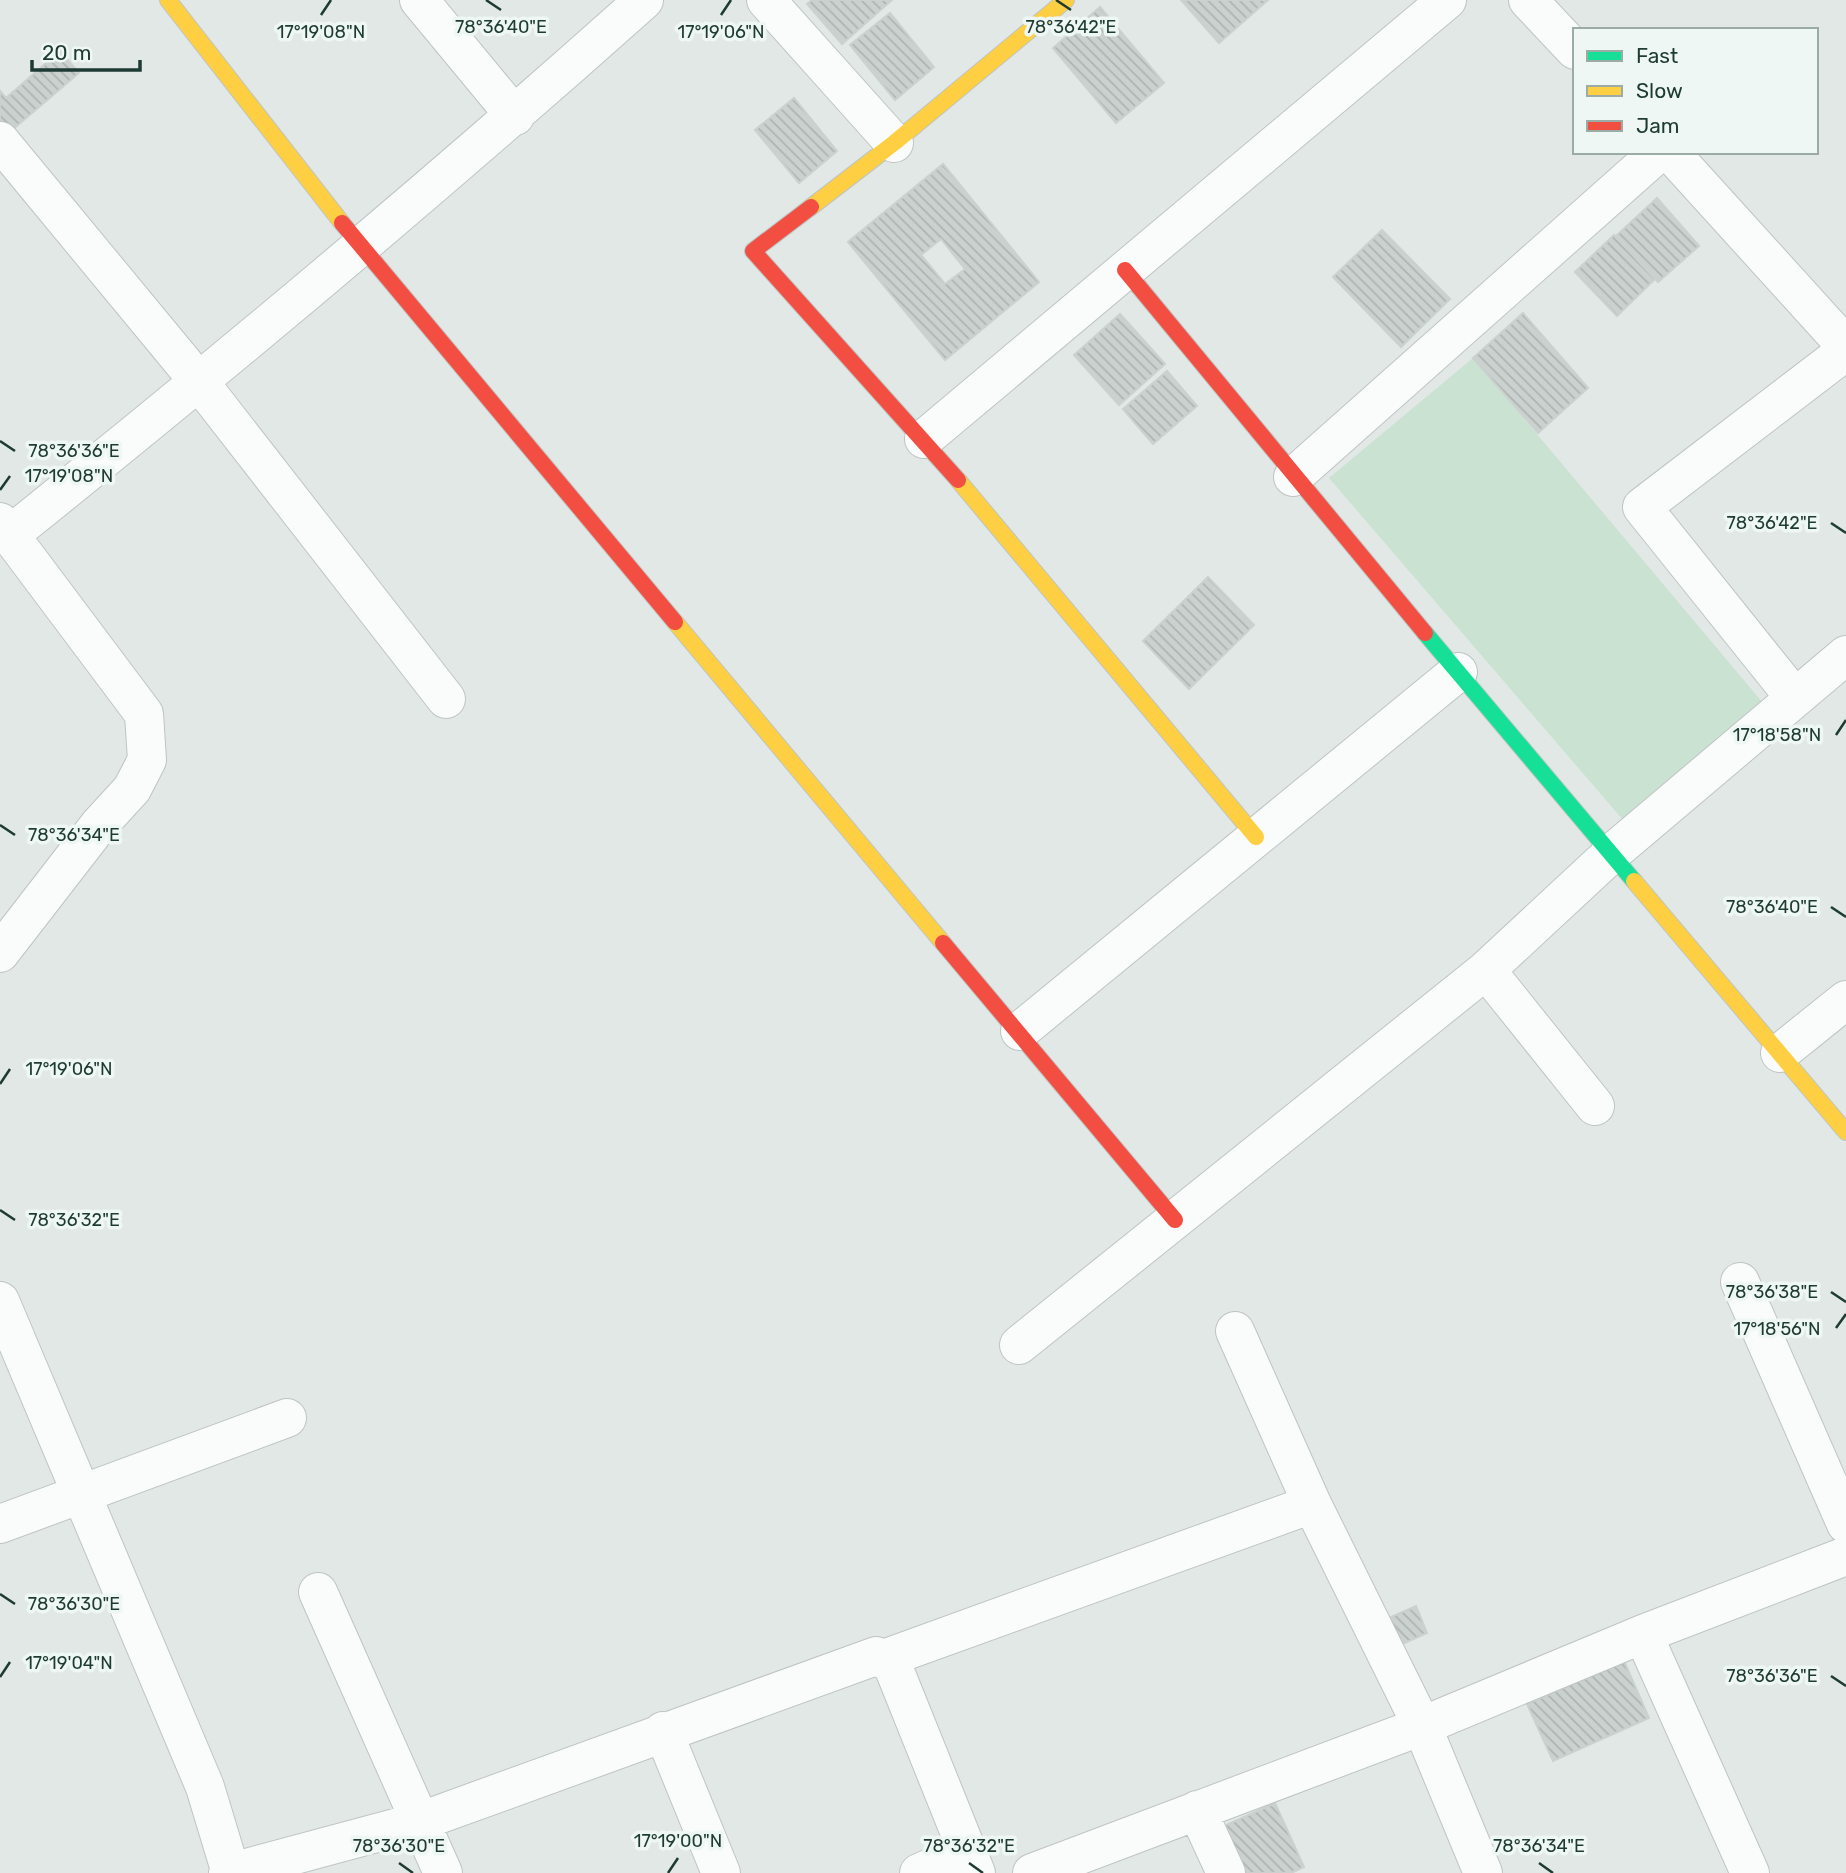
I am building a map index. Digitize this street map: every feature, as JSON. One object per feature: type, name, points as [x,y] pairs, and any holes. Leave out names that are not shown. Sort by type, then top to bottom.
[{"type":"street","points":[[169,0],[362,247],[1020,1031],[1175,1220]]},
{"type":"street","points":[[419,0],[515,116]]},
{"type":"street","points":[[0,953],[99,825],[132,789],[147,760],[144,714],[5,528],[200,383],[515,116],[644,0]]},
{"type":"street","points":[[766,0],[894,143]]},
{"type":"street","points":[[1066,0],[894,143],[753,251],[924,439],[1256,837]]},
{"type":"street","points":[[924,439],[1447,0]]},
{"type":"street","points":[[1528,0],[1573,48]]},
{"type":"street","points":[[0,141],[200,383],[446,699]]},
{"type":"street","points":[[1293,477],[1657,154]]},
{"type":"street","points":[[1672,154],[1846,348],[1642,508],[1795,698]]},
{"type":"street","points":[[1125,270],[1293,477],[1846,1132]]},
{"type":"street","points":[[1019,1345],[1486,970],[1612,853],[1846,655]]},
{"type":"street","points":[[1020,1031],[1458,672]]},
{"type":"street","points":[[1486,970],[1595,1106]]},
{"type":"street","points":[[1780,1053],[1846,1000]]},
{"type":"street","points":[[1740,1282],[1846,1524]]},
{"type":"street","points":[[0,1301],[205,1787],[230,1872],[421,1821],[865,1657],[886,1658],[1312,1504]]},
{"type":"street","points":[[1235,1331],[1312,1504],[1422,1726],[1483,1873]]},
{"type":"street","points":[[0,1524],[287,1418]]},
{"type":"street","points":[[1032,1873],[1422,1726],[1643,1634],[1846,1556]]},
{"type":"street","points":[[318,1591],[443,1873]]},
{"type":"street","points":[[1643,1634],[1750,1873]]},
{"type":"street","points":[[886,1658],[892,1664],[971,1862],[919,1873]]},
{"type":"street","points":[[663,1731],[721,1873]]},
{"type":"street","points":[[1197,1810],[1227,1873]]},
{"type":"green space","points":[[1473,358],[1763,703],[1624,821],[1329,478]]},
{"type":"building","points":[[812,0],[892,0],[842,44],[807,4]]},
{"type":"building","points":[[1181,0],[1268,0],[1219,43]]},
{"type":"building","points":[[1100,7],[1164,83],[1116,123],[1053,48]]},
{"type":"building","points":[[890,13],[934,67],[895,100],[850,45]]},
{"type":"building","points":[[60,51],[79,73],[4,137],[0,133],[0,91],[6,98]]},
{"type":"building","points":[[794,98],[837,151],[799,183],[755,130]]},
{"type":"building","points":[[943,164],[1039,282],[945,360],[848,242]],"holes":[[[941,239],[965,269],[945,284],[921,255]]]},
{"type":"building","points":[[1657,198],[1699,246],[1658,282],[1617,235]]},
{"type":"building","points":[[1382,230],[1450,299],[1401,347],[1333,277]]},
{"type":"building","points":[[1614,235],[1655,279],[1617,316],[1575,272]]},
{"type":"building","points":[[1523,313],[1588,388],[1538,433],[1473,358]]},
{"type":"building","points":[[1120,314],[1165,364],[1119,405],[1074,355]]},
{"type":"building","points":[[1167,371],[1197,406],[1153,444],[1123,409]]},
{"type":"building","points":[[1208,577],[1254,625],[1189,689],[1143,641]]},
{"type":"building","points":[[1416,1606],[1427,1633],[1396,1647],[1384,1620]]},
{"type":"building","points":[[1624,1661],[1649,1718],[1553,1761],[1527,1704]]},
{"type":"building","points":[[1275,1803],[1304,1867],[1291,1873],[1231,1873],[1213,1831]]},
{"type":"traffic: fast","points":[[1425,633],[1634,881]]},
{"type":"traffic: slow","points":[[168,0],[342,223]]},
{"type":"traffic: slow","points":[[811,207],[894,143],[1066,0]]},
{"type":"traffic: slow","points":[[958,480],[1256,837]]},
{"type":"traffic: slow","points":[[675,622],[943,943]]},
{"type":"traffic: slow","points":[[1634,881],[1846,1132]]},
{"type":"traffic: jam","points":[[811,207],[753,251],[958,480]]},
{"type":"traffic: jam","points":[[342,223],[675,622]]},
{"type":"traffic: jam","points":[[1125,270],[1425,633]]},
{"type":"traffic: jam","points":[[943,943],[1175,1220]]}]
